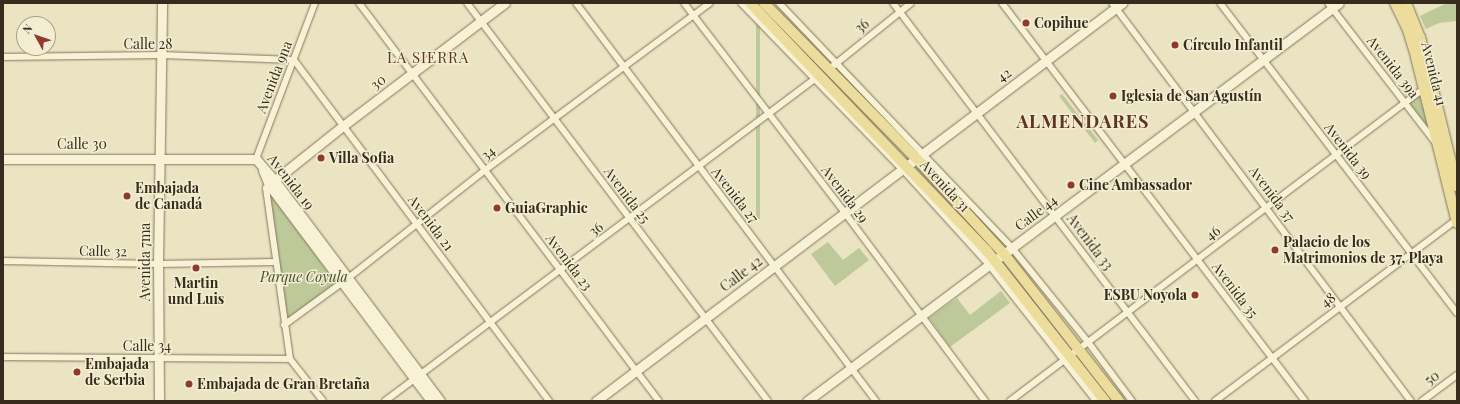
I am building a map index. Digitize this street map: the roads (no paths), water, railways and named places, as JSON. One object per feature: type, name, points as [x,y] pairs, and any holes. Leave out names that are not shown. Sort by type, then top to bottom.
[{"type":"main road","name":"Avenida 7ma","points":[[159,401],[160,358],[158,264],[162,3]]},
{"type":"main road","name":"30","points":[[272,183],[344,125],[505,3]]},
{"type":"main road","name":"Avenida 31","points":[[750,3],[817,78],[905,168],[992,263],[1071,355],[1106,401]]},
{"type":"main road","name":"Avenida 31","points":[[764,3],[832,66],[920,156],[1004,254],[1071,355],[1119,401]]},
{"type":"main road","name":"Avenida 41","points":[[1395,3],[1408,30],[1457,186]]},
{"type":"main road","name":"Avenida 41","points":[[1406,3],[1420,38],[1438,146],[1457,221]]},
{"type":"main road","name":"Calle 44","points":[[807,401],[1055,216],[1334,4]]},
{"type":"main road","name":"42","points":[[905,168],[1046,61],[1116,5]]},
{"type":"main road","name":"Calle 30","points":[[3,159],[160,158]]},
{"type":"main road","points":[[160,158],[256,160]]},
{"type":"main road","name":"Avenida 19","points":[[256,160],[417,377],[431,401]]},
{"type":"main road","name":"Calle 42","points":[[596,401],[905,168]]},
{"type":"main road","name":"Avenida 19","points":[[417,377],[440,401]]},
{"type":"street","name":"Avenida 9na","points":[[256,160],[315,3]]},
{"type":"street","name":"Avenida 23","points":[[359,3],[659,401]]},
{"type":"street","name":"Avenida 25","points":[[467,3],[768,401]]},
{"type":"street","name":"Avenida 27","points":[[576,3],[698,167],[775,266],[876,401]]},
{"type":"street","name":"Avenida 29","points":[[684,3],[845,213],[985,401]]},
{"type":"street","name":"34","points":[[284,325],[485,170],[710,3]]},
{"type":"street","name":"Avenida 31","points":[[741,3],[817,78]]},
{"type":"street","name":"Avenida 31","points":[[779,3],[832,66]]},
{"type":"street","name":"Avenida 33","points":[[893,3],[1194,401]]},
{"type":"street","name":"36","points":[[832,66],[911,3]]},
{"type":"street","name":"Avenida 35","points":[[1002,3],[1305,401]]},
{"type":"street","name":"Avenida 39","points":[[1220,3],[1262,60],[1336,154],[1457,313]]},
{"type":"street","name":"Avenida 39a","points":[[1334,4],[1438,146]]},
{"type":"street","name":"Avenida 37","points":[[1116,5],[1193,112],[1267,207],[1412,401]]},
{"type":"street","name":"Calle 28","points":[[3,57],[162,55],[294,60]]},
{"type":"street","name":"Avenida 21","points":[[294,60],[549,401]]},
{"type":"street","name":"36","points":[[386,401],[817,78]]},
{"type":"street","name":"46","points":[[1010,401],[1336,154],[1427,87]]},
{"type":"street","name":"Avenida 31","points":[[920,156],[1012,248],[1088,342],[1132,401]]},
{"type":"street","points":[[272,183],[266,188],[275,262],[290,360],[323,401]]},
{"type":"street","name":"48","points":[[1215,401],[1457,221]]},
{"type":"street","name":"Calle 32","points":[[3,261],[158,264],[275,262]]},
{"type":"street","name":"Avenida 31","points":[[1071,355],[1096,401]]},
{"type":"street","name":"Calle 34","points":[[3,357],[290,360]]},
{"type":"street","name":"50","points":[[1422,401],[1457,375]]},
{"type":"place","name":"Copihue","points":[[1026,23]]},
{"type":"place","name":"Círculo Infantil","points":[[1175,45]]},
{"type":"place","name":"Iglesia de San Agustín","points":[[1113,96]]},
{"type":"place","name":"Villa Sofia","points":[[321,158]]},
{"type":"place","name":"Cine Ambassador","points":[[1071,185]]},
{"type":"place","name":"Embajada de Canadá","points":[[127,196]]},
{"type":"place","name":"GuiaGraphic","points":[[497,208]]},
{"type":"place","name":"Palacio de los Matrimonios de 37, Playa","points":[[1275,250]]},
{"type":"place","name":"Martin und Luis","points":[[196,268]]},
{"type":"place","name":"ESBU Noyola","points":[[1195,295]]},
{"type":"place","name":"Embajada de Serbia","points":[[77,372]]},
{"type":"place","name":"Embajada de Gran Bretaña","points":[[189,384]]},
{"type":"district","name":"LA SIERRA","points":[[428,58]]},
{"type":"district","name":"ALMENDARES","points":[[1083,121]]},
{"type":"park label","name":"Parque Coyula","points":[[304,277]]}]
